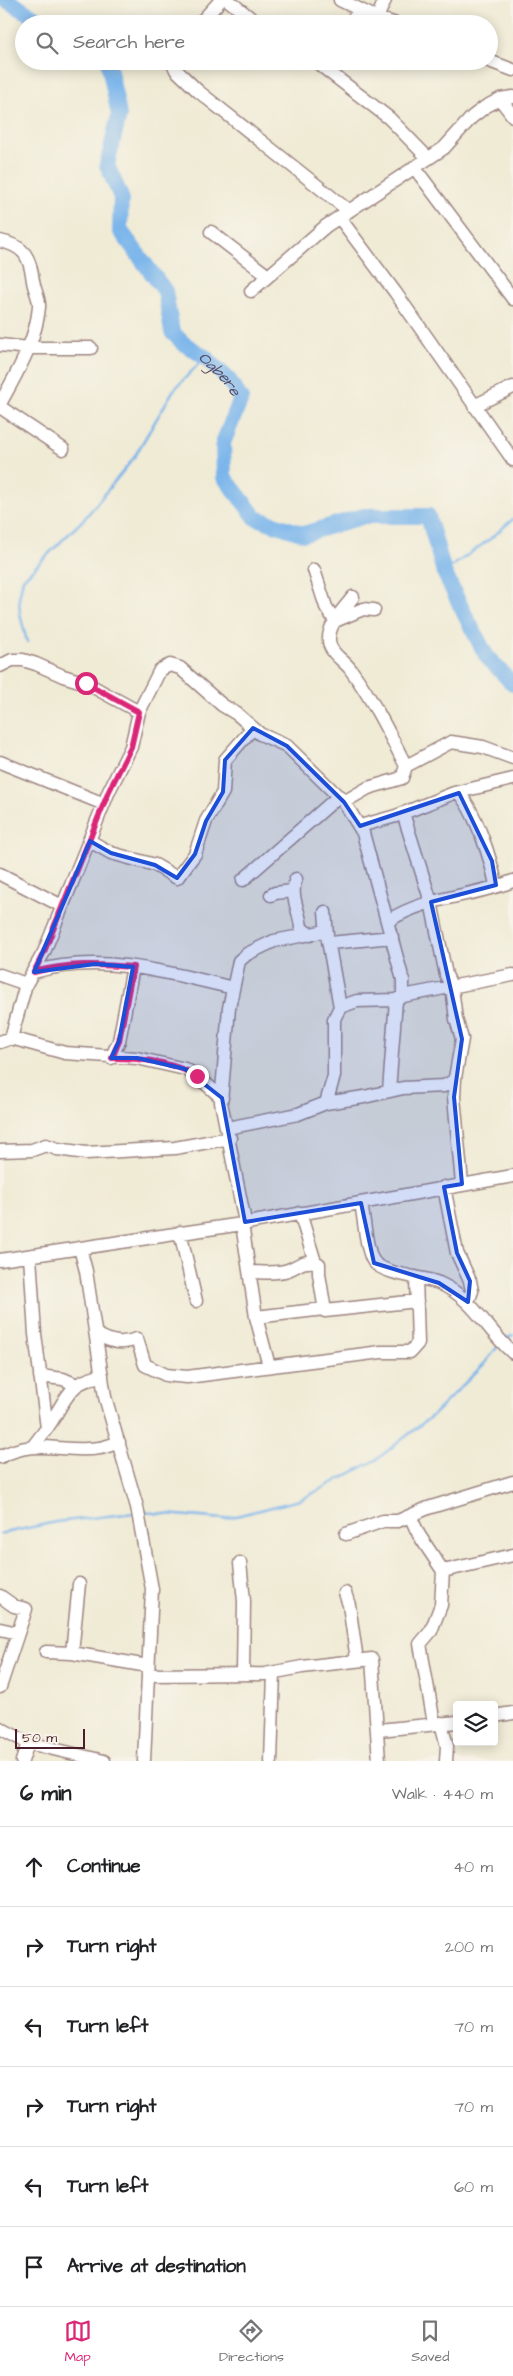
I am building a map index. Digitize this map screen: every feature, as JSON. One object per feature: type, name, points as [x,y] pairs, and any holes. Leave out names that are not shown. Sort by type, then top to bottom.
[{"type":"street","points":[[208,15],[222,0]]},
{"type":"street","points":[[228,0],[247,15]]},
{"type":"street","points":[[340,0],[370,15]]},
{"type":"street","points":[[378,15],[385,0]]},
{"type":"street","points":[[357,15],[361,11]]},
{"type":"street","points":[[498,63],[511,67]]},
{"type":"street","points":[[176,70],[198,91],[344,214],[395,292],[513,459]]},
{"type":"street","points":[[328,70],[389,118],[428,158]]},
{"type":"street","points":[[251,291],[344,214],[444,148],[472,117],[500,99],[513,96]]},
{"type":"street","points":[[500,99],[513,116]]},
{"type":"street","points":[[414,167],[513,299]]},
{"type":"street","points":[[211,232],[268,276]]},
{"type":"street","points":[[0,241],[16,245],[32,264],[33,282],[40,306],[29,348],[0,406],[63,449]]},
{"type":"street","points":[[0,345],[29,348],[91,348]]},
{"type":"street","points":[[474,406],[513,387]]},
{"type":"street","points":[[314,570],[326,607],[335,620]]},
{"type":"street","points":[[353,598],[335,620],[328,640],[333,652],[344,660],[366,691],[406,766]]},
{"type":"street","points":[[335,620],[363,609],[374,610]]},
{"type":"street","points":[[0,666],[12,660],[30,662],[86,683],[139,712]]},
{"type":"street","points":[[222,1098],[197,1076],[185,1070],[137,1058],[112,1058],[65,1053],[6,1040],[26,984],[44,952],[104,804],[131,747],[139,712],[160,670],[166,666],[175,665],[222,706],[271,741],[287,746],[342,799],[360,826],[403,980],[399,998],[389,1091]]},
{"type":"street","points":[[90,841],[111,852],[155,865],[177,878],[195,854],[206,821],[223,792],[225,760],[253,728]]},
{"type":"street","points":[[243,880],[342,799],[368,788],[402,778],[406,766],[450,742],[484,747],[513,758]]},
{"type":"street","points":[[0,762],[104,804]]},
{"type":"street","points":[[360,826],[403,813],[454,793],[513,779]]},
{"type":"street","points":[[459,793],[468,806],[492,861],[496,885]]},
{"type":"street","points":[[403,813],[432,902],[446,975],[452,988],[456,1019],[462,1039],[451,1086],[462,1184]]},
{"type":"street","points":[[0,874],[62,906]]},
{"type":"street","points":[[388,921],[400,913],[432,902],[513,881]]},
{"type":"street","points":[[271,895],[294,885],[301,916],[301,928],[310,935]]},
{"type":"street","points":[[326,912],[328,939],[340,1007],[334,1019],[334,1076],[326,1103]]},
{"type":"street","points":[[269,1366],[256,1317],[244,1223],[222,1098],[224,1055],[233,988],[239,961],[247,954],[274,941],[321,932],[328,939],[392,938]]},
{"type":"street","points":[[34,972],[52,967],[95,964],[133,967],[233,988]]},
{"type":"street","points":[[112,1058],[119,1041],[133,967]]},
{"type":"street","points":[[0,975],[26,984]]},
{"type":"street","points":[[340,1007],[357,1001],[399,998],[513,975]]},
{"type":"street","points":[[0,1151],[32,1150],[46,1145],[57,1149],[86,1153],[175,1148],[298,1114],[326,1103],[403,1088],[451,1086]]},
{"type":"street","points":[[0,1260],[244,1223],[513,1176]]},
{"type":"street","points":[[444,1187],[457,1253],[470,1281],[472,1291],[468,1302]]},
{"type":"street","points":[[361,1203],[370,1253],[374,1263],[384,1269],[439,1283],[468,1302],[479,1312],[505,1346]]},
{"type":"street","points":[[300,1213],[315,1262],[319,1264],[324,1310]]},
{"type":"street","points":[[180,1232],[196,1302]]},
{"type":"street","points":[[80,1248],[86,1271],[105,1397],[138,1512],[152,1589],[144,1761]]},
{"type":"street","points":[[30,1256],[34,1334],[47,1428]]},
{"type":"street","points":[[251,1272],[289,1270],[301,1262],[315,1262]]},
{"type":"street","points":[[96,1334],[110,1342],[120,1344],[136,1339],[145,1365],[166,1375],[193,1377],[381,1352],[410,1352],[418,1343],[416,1277]]},
{"type":"street","points":[[256,1317],[324,1310],[332,1311],[417,1300]]},
{"type":"street","points":[[34,1445],[60,1411],[64,1400],[77,1385],[102,1375]]},
{"type":"street","points":[[40,1376],[63,1379],[77,1385]]},
{"type":"street","points":[[0,1457],[13,1450],[34,1445],[54,1448],[100,1448],[119,1442]]},
{"type":"street","points":[[346,1534],[383,1521],[398,1521],[428,1508],[513,1482]]},
{"type":"street","points":[[410,1516],[419,1535],[443,1571],[441,1605],[431,1631],[420,1644],[438,1723],[447,1746],[446,1761]]},
{"type":"street","points":[[443,1571],[513,1555]]},
{"type":"street","points":[[240,1563],[244,1600],[243,1674]]},
{"type":"street","points":[[72,1653],[79,1584]]},
{"type":"street","points":[[345,1593],[349,1605],[357,1660]]},
{"type":"street","points":[[0,1596],[14,1606],[26,1609],[0,1687]]},
{"type":"street","points":[[0,1629],[18,1633]]},
{"type":"street","points":[[46,1652],[72,1653],[148,1670],[243,1674],[274,1673],[372,1659],[379,1730],[379,1761]]},
{"type":"street","points":[[271,1761],[274,1673]]},
{"type":"street","points":[[498,1715],[513,1713]]},
{"type":"street","points":[[379,1730],[453,1722]]},
{"type":"street","points":[[0,1728],[28,1743],[76,1758],[104,1761]]},
{"type":"street","points":[[22,1761],[28,1743]]},
{"type":"highlighted area","points":[[253,728],[287,746],[344,802],[360,826],[459,793],[492,861],[496,885],[431,902],[462,1039],[454,1097],[462,1184],[444,1187],[457,1253],[470,1281],[468,1302],[439,1283],[374,1263],[361,1203],[245,1222],[222,1098],[185,1069],[137,1058],[111,1058],[119,1041],[133,967],[95,964],[34,972],[90,841],[111,853],[155,865],[177,878],[195,854],[206,821],[223,792],[225,760]]},
{"type":"waterway","name":"Ogbere","points":[[6,0],[31,15]]},
{"type":"waterway","name":"Ogbere","points":[[110,70],[119,115],[107,165],[121,197],[120,230],[165,291],[172,332],[183,343],[205,357],[229,380],[241,399],[223,443],[224,477],[256,518],[304,534],[364,516],[428,516],[444,572],[465,615],[487,657],[513,684]]},
{"type":"waterway","points":[[27,642],[20,614],[19,598],[23,579],[85,518],[133,459],[173,391],[205,357]]},
{"type":"waterway","points":[[444,572],[490,539],[513,519]]},
{"type":"waterway","points":[[504,1339],[513,1335]]},
{"type":"waterway","points":[[142,1512],[224,1519],[300,1500],[376,1460],[433,1415],[484,1364],[499,1345]]},
{"type":"waterway","points":[[0,1534],[56,1522],[134,1513]]},
{"type":"route","points":[[86,683],[113,696],[139,712],[131,747],[109,791],[90,836],[90,841],[34,972],[52,967],[95,964],[133,967],[119,1041],[112,1058],[137,1058],[185,1070],[197,1076]]}]
